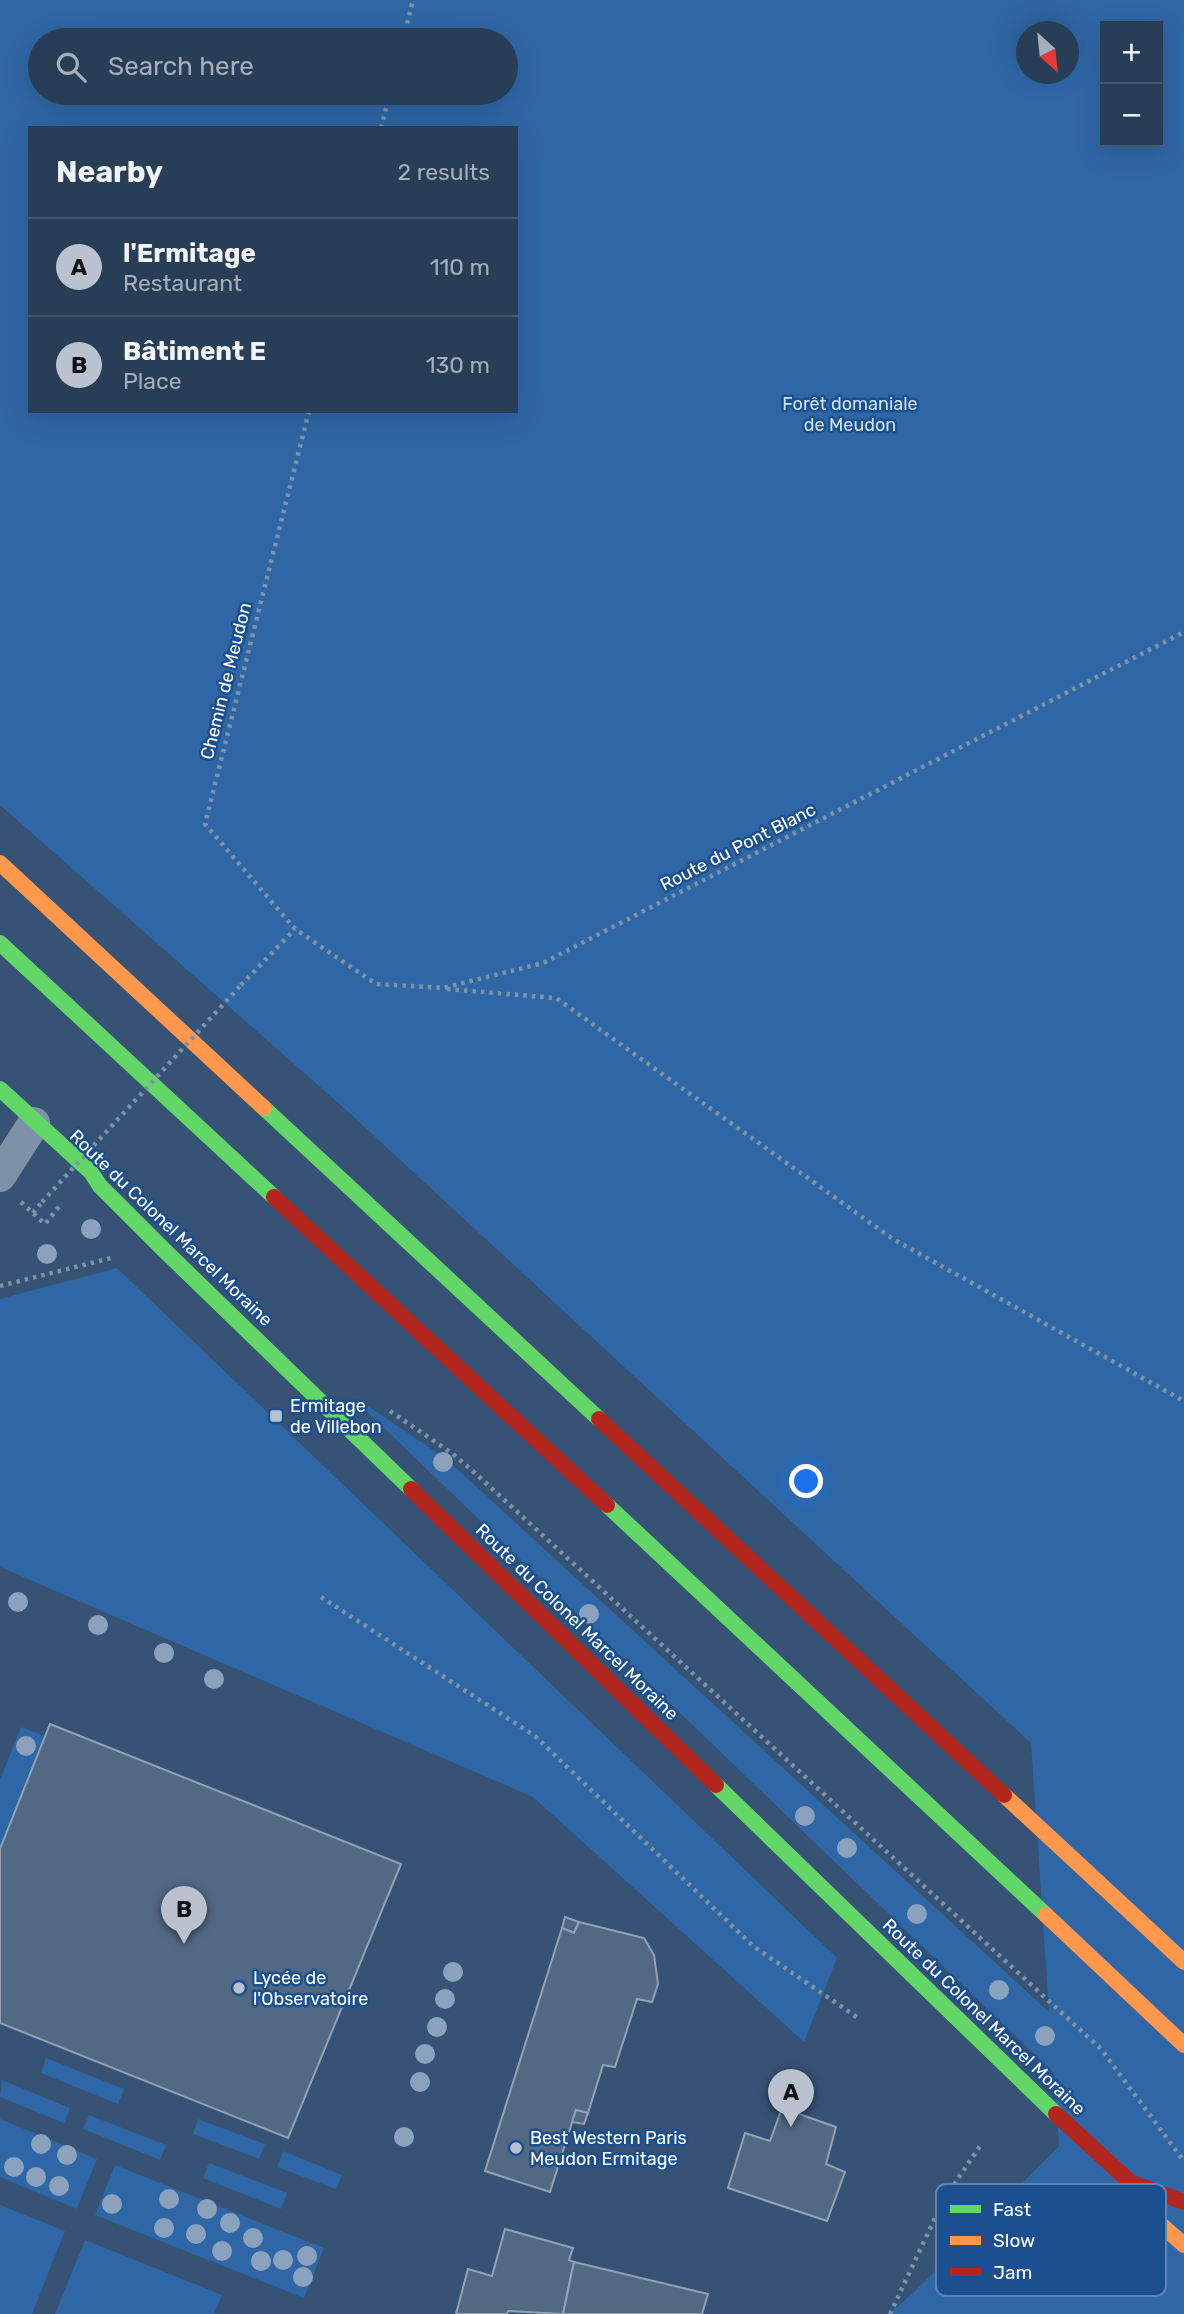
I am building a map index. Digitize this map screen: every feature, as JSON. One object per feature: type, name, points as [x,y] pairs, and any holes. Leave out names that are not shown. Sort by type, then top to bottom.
[{"type":"main road","points":[[0,863],[1184,1962]]},
{"type":"main road","points":[[0,943],[790,1673],[1184,2045]]},
{"type":"main road","name":"Route du Colonel Marcel Moraine","points":[[0,1089],[34,1123],[91,1172],[100,1186],[164,1250],[1056,2114],[1135,2184]]},
{"type":"main road","name":"Route du Colonel Marcel Moraine","points":[[1166,2195],[1184,2202]]},
{"type":"main road","name":"Route du Colonel Marcel Moraine","points":[[1166,2229],[1184,2245]]},
{"type":"street","points":[[0,1176],[34,1123]]},
{"type":"path","points":[[406,28],[413,0]]},
{"type":"path","points":[[382,126],[387,105]]},
{"type":"path","name":"Chemin de Meudon","points":[[295,929],[205,824],[308,413]]},
{"type":"path","name":"Route du Pont Blanc","points":[[295,929],[376,984],[443,988],[543,963],[1184,632]]},
{"type":"path","points":[[63,1205],[45,1224],[33,1213],[295,929]]},
{"type":"path","points":[[443,988],[556,998],[893,1239],[1184,1401]]},
{"type":"path","points":[[0,1286],[125,1254],[164,1250]]},
{"type":"path","points":[[385,1408],[468,1467],[1101,2049],[1184,2161]]},
{"type":"path","points":[[321,1597],[535,1736],[753,1946],[858,2018]]},
{"type":"path","points":[[954,2184],[980,2146]]},
{"type":"path","points":[[890,2314],[936,2216]]},
{"type":"green space","name":"Forêt domaniale de Meudon","points":[[0,0],[1184,0],[1184,2314],[888,2314],[936,2270],[936,2296],[1166,2296],[1166,2184],[1021,2184],[1059,2146],[1054,2073],[357,1402],[359,1400],[445,1458],[1049,2012],[1031,1743],[344,1108],[0,805]]},
{"type":"green space","points":[[117,1268],[837,1958],[804,2042],[533,1797],[0,1567],[0,1299]]},
{"type":"green space","points":[[21,1727],[45,1736],[0,1849],[0,1780]]},
{"type":"green space","points":[[46,2058],[124,2089],[118,2104],[41,2073]]},
{"type":"green space","points":[[2,2080],[70,2108],[64,2123],[0,2097]]},
{"type":"green space","points":[[89,2115],[166,2145],[160,2160],[83,2129]]},
{"type":"green space","points":[[0,2119],[97,2159],[77,2209],[0,2177]]},
{"type":"green space","points":[[198,2119],[265,2144],[259,2159],[193,2134]]},
{"type":"green space","points":[[283,2151],[342,2175],[336,2189],[277,2167]]},
{"type":"green space","points":[[209,2163],[287,2193],[281,2209],[203,2178]]},
{"type":"green space","points":[[115,2165],[324,2248],[304,2298],[95,2215]]},
{"type":"green space","points":[[0,2205],[65,2231],[32,2314],[0,2314]]},
{"type":"green space","points":[[85,2240],[222,2295],[214,2314],[55,2314]]},
{"type":"building","points":[[50,1724],[401,1864],[288,2138],[0,2023],[0,1849]]},
{"type":"building","points":[[565,1917],[579,1922],[574,1933],[562,1928]]},
{"type":"building","points":[[579,1922],[644,1938],[654,1955],[658,1984],[652,2002],[637,1999],[615,2067],[603,2065],[588,2113],[576,2110],[550,2192],[485,2171],[562,1928],[574,1933]]},
{"type":"building","points":[[782,2108],[836,2127],[826,2164],[845,2172],[827,2221],[728,2188],[745,2133],[770,2141]]},
{"type":"building","points":[[576,2110],[588,2113],[584,2124],[572,2122]]},
{"type":"building","points":[[505,2229],[573,2248],[569,2260],[574,2262],[563,2314],[508,2311],[507,2314],[456,2314],[468,2269],[492,2276]]},
{"type":"building","points":[[574,2262],[708,2294],[702,2314],[563,2314]]},
{"type":"traffic: fast","points":[[0,943],[274,1197]]},
{"type":"traffic: fast","points":[[0,1089],[91,1172],[100,1186],[164,1250],[411,1489]]},
{"type":"traffic: fast","points":[[264,1108],[599,1419]]},
{"type":"traffic: fast","points":[[607,1505],[1046,1915]]},
{"type":"traffic: fast","points":[[716,1785],[1056,2114]]},
{"type":"traffic: slow","points":[[0,863],[264,1108]]},
{"type":"traffic: slow","points":[[1004,1795],[1184,1962]]},
{"type":"traffic: slow","points":[[1046,1915],[1184,2045]]},
{"type":"traffic: slow","points":[[1166,2229],[1184,2245]]},
{"type":"traffic: jam","points":[[274,1197],[607,1505]]},
{"type":"traffic: jam","points":[[599,1419],[1004,1795]]},
{"type":"traffic: jam","points":[[411,1489],[716,1785]]},
{"type":"traffic: jam","points":[[1056,2114],[1135,2184]]},
{"type":"traffic: jam","points":[[1166,2195],[1184,2202]]},
{"type":"place","name":"Ermitage de Villebon","points":[[276,1416]]},
{"type":"place","name":"Bâtiment E","points":[[184,1944]]},
{"type":"place","name":"Lycée de l'Observatoire","points":[[239,1988]]},
{"type":"place","name":"l'Ermitage","points":[[791,2127]]},
{"type":"place","name":"Best Western Paris Meudon Ermitage","points":[[516,2148]]}]
